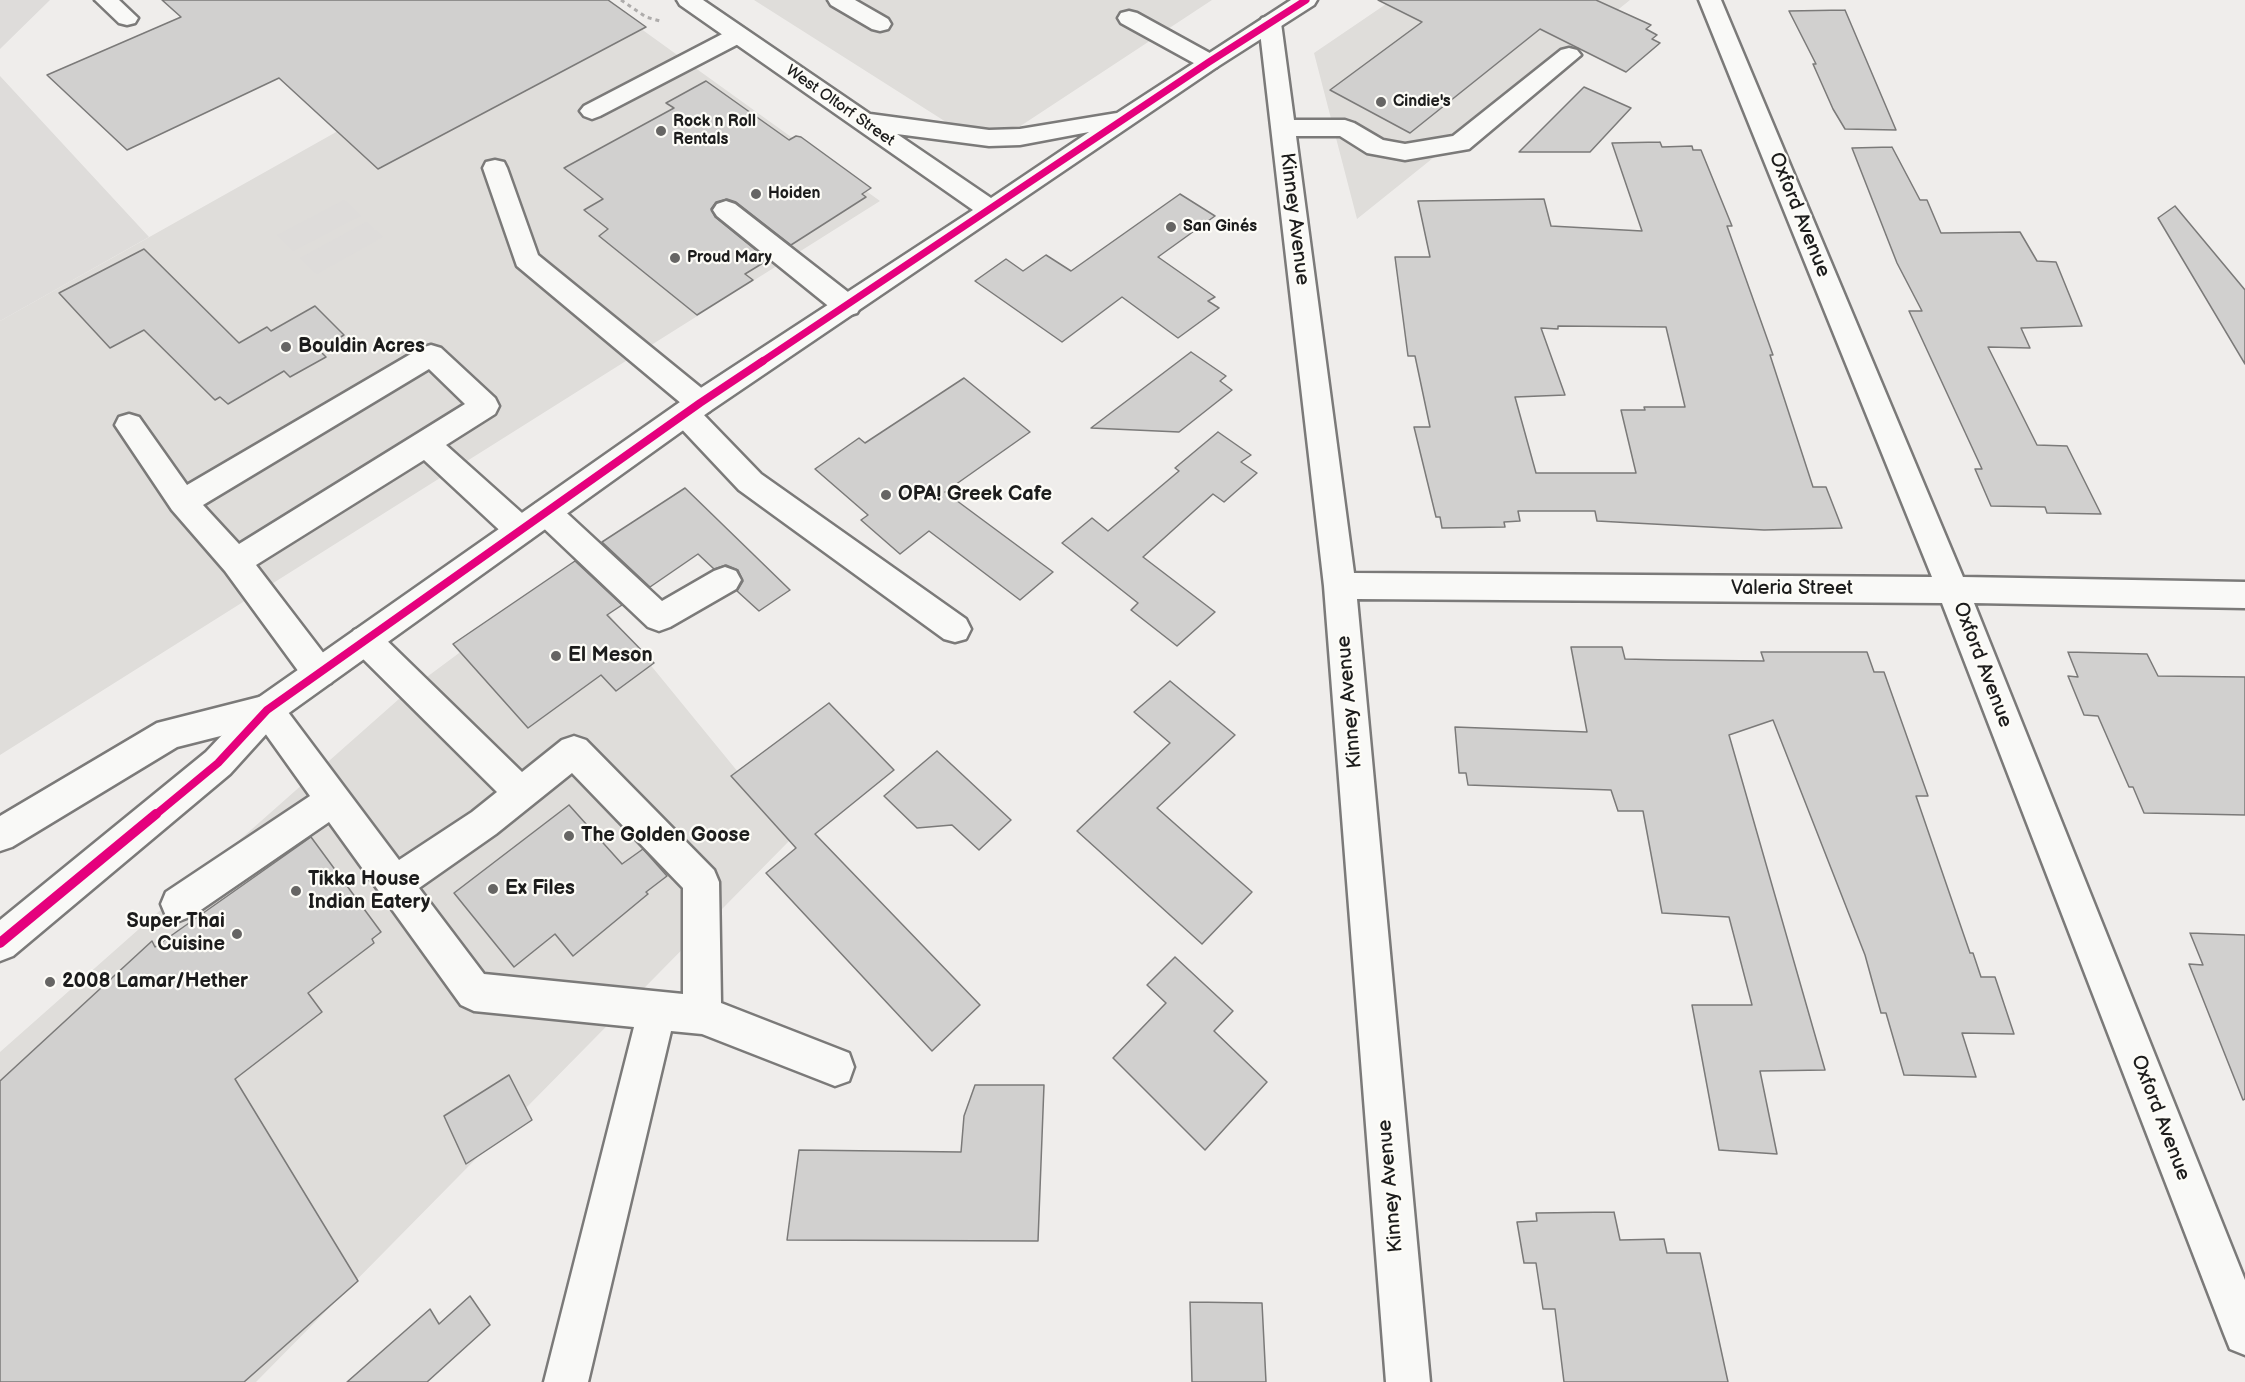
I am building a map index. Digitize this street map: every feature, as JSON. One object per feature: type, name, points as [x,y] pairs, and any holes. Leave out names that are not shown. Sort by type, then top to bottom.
[{"type":"street","points":[[106,0],[127,18]]},
{"type":"street","name":"West Oltorf Street","points":[[688,0],[991,210]]},
{"type":"street","points":[[839,0],[880,24]]},
{"type":"street","points":[[0,943],[218,763],[267,710],[693,408],[1209,62],[1306,0]]},
{"type":"street","name":"Oxford Avenue","points":[[1710,0],[1953,590],[2245,1334]]},
{"type":"street","points":[[1129,18],[1209,62]]},
{"type":"street","name":"Kinney Avenue","points":[[1270,23],[1340,586],[1408,1382]]},
{"type":"street","points":[[592,111],[738,35]]},
{"type":"street","points":[[1282,128],[1345,128],[1376,147],[1405,152],[1460,143],[1569,55]]},
{"type":"street","points":[[861,121],[989,138],[1020,137],[1128,117]]},
{"type":"street","points":[[495,168],[526,260],[693,408],[750,483],[955,628]]},
{"type":"street","points":[[726,210],[847,306]]},
{"type":"street","points":[[183,502],[431,355],[485,406],[236,562]]},
{"type":"street","points":[[129,425],[183,502],[236,562],[320,673]]},
{"type":"street","points":[[426,444],[520,530]]},
{"type":"street","points":[[546,512],[660,618],[725,580]]},
{"type":"street","name":"Valeria Street","points":[[1340,586],[1953,590],[2245,595]]},
{"type":"street","points":[[364,640],[521,793]]},
{"type":"street","points":[[267,710],[474,992],[702,1015],[835,1067]]},
{"type":"street","points":[[0,835],[169,734],[267,710]]},
{"type":"street","points":[[394,884],[484,823],[574,751],[701,882],[702,1015]]},
{"type":"street","points":[[179,904],[333,800]]},
{"type":"street","points":[[566,1382],[657,1011]]},
{"type":"path","points":[[621,0],[646,17],[663,22]]},
{"type":"shaded area","points":[[0,0],[50,0],[0,49]]},
{"type":"shaded area","points":[[571,0],[601,0],[880,201],[0,755],[0,321]]},
{"type":"shaded area","points":[[754,0],[1212,0],[987,148]]},
{"type":"shaded area","points":[[1392,0],[1630,0],[1357,219],[1314,53]]},
{"type":"shaded area","points":[[0,76],[149,237],[0,321]]},
{"type":"shaded area","points":[[344,200],[361,216],[293,251],[277,235]]},
{"type":"shaded area","points":[[366,222],[383,237],[317,274],[300,258]]},
{"type":"shaded area","points":[[572,569],[792,838],[256,1382],[0,1382],[0,1052],[408,691]]},
{"type":"building","points":[[162,0],[608,0],[646,27],[378,169],[279,78],[127,150],[47,75],[181,17]]},
{"type":"building","points":[[1378,0],[1596,0],[1651,25],[1646,29],[1657,35],[1652,39],[1660,43],[1626,72],[1540,29],[1410,133],[1330,90],[1422,22]]},
{"type":"building","points":[[1845,10],[1896,130],[1845,129],[1833,109],[1813,64],[1816,64],[1789,11]]},
{"type":"building","points":[[706,81],[789,140],[796,136],[801,137],[871,188],[862,194],[866,197],[791,245],[736,202],[727,199],[716,202],[711,209],[715,217],[768,260],[745,274],[753,280],[697,315],[599,236],[608,229],[584,210],[603,199],[564,168],[674,108],[666,103]]},
{"type":"building","points":[[1584,87],[1631,108],[1590,152],[1519,152]]},
{"type":"building","points":[[1660,142],[1662,147],[1692,146],[1693,150],[1701,150],[1732,226],[1727,226],[1773,355],[1770,355],[1813,487],[1826,487],[1842,528],[1764,530],[1597,521],[1595,511],[1518,511],[1520,521],[1504,522],[1505,527],[1442,528],[1440,517],[1436,517],[1414,427],[1430,427],[1415,356],[1408,356],[1395,257],[1430,257],[1418,201],[1544,199],[1551,226],[1642,231],[1612,143]],"holes":[[[1558,326],[1666,327],[1685,407],[1644,407],[1645,410],[1621,410],[1636,473],[1536,473],[1515,397],[1565,395],[1541,328],[1558,329]]]},
{"type":"building","points":[[1892,147],[1920,200],[1927,200],[1941,233],[2020,232],[2037,261],[2056,262],[2082,326],[2021,328],[2030,348],[1988,347],[2037,445],[2067,446],[2101,514],[2047,513],[2045,507],[1991,506],[1975,469],[1982,469],[1909,311],[1922,311],[1897,263],[1852,148]]},
{"type":"building","points":[[1180,194],[1215,216],[1158,257],[1215,297],[1208,301],[1219,308],[1178,338],[1122,297],[1062,342],[975,281],[1006,259],[1023,271],[1046,255],[1071,271]]},
{"type":"building","points":[[2175,206],[2245,290],[2245,364],[2158,218]]},
{"type":"building","points":[[144,249],[239,343],[267,327],[271,331],[315,306],[344,335],[319,350],[326,357],[290,377],[284,371],[228,404],[220,397],[215,400],[144,330],[110,348],[59,293]]},
{"type":"building","points":[[1191,352],[1226,376],[1220,381],[1232,390],[1179,432],[1091,428]]},
{"type":"building","points":[[964,378],[1030,432],[945,492],[1053,572],[1020,600],[929,531],[900,554],[861,520],[868,515],[815,469],[859,438],[865,443]]},
{"type":"building","points":[[1218,432],[1251,455],[1241,462],[1257,473],[1224,502],[1213,494],[1143,557],[1215,612],[1177,646],[1131,610],[1138,603],[1062,543],[1092,518],[1108,531],[1179,471],[1175,468]]},
{"type":"building","points":[[685,488],[790,590],[759,611],[737,591],[743,581],[738,570],[726,565],[714,569],[698,554],[650,587],[602,542]]},
{"type":"building","points":[[575,561],[622,605],[607,615],[654,663],[616,691],[601,675],[528,728],[453,644]]},
{"type":"building","points":[[1571,647],[1622,647],[1625,659],[1669,660],[1764,661],[1761,652],[1867,652],[1874,672],[1884,672],[1928,796],[1916,796],[1970,953],[1973,953],[1981,977],[1995,977],[2014,1034],[1962,1033],[1976,1077],[1904,1075],[1886,1013],[1881,1013],[1865,955],[1773,720],[1729,735],[1825,1070],[1760,1071],[1777,1154],[1719,1150],[1692,1005],[1752,1005],[1729,917],[1662,913],[1643,811],[1618,811],[1611,790],[1468,785],[1466,773],[1459,773],[1455,727],[1587,732]]},
{"type":"building","points":[[2068,652],[2147,654],[2158,676],[2245,677],[2245,815],[2144,813],[2133,787],[2129,787],[2098,716],[2084,715],[2068,676],[2078,677]]},
{"type":"building","points":[[1170,681],[1235,735],[1157,808],[1252,892],[1202,944],[1077,831],[1170,743],[1134,712]]},
{"type":"building","points":[[829,703],[894,770],[815,834],[980,1005],[932,1051],[766,873],[796,848],[731,776]]},
{"type":"building","points":[[937,751],[1011,820],[979,850],[952,825],[917,828],[884,796]]},
{"type":"building","points":[[569,805],[622,864],[643,849],[667,876],[573,956],[555,934],[514,967],[454,893]]},
{"type":"building","points":[[311,837],[381,932],[372,939],[374,943],[308,993],[322,1012],[235,1079],[358,1281],[244,1382],[0,1382],[0,1081],[152,941],[155,947]]},
{"type":"building","points":[[2190,933],[2245,935],[2245,1099],[2243,1100],[2189,964],[2203,965]]},
{"type":"building","points":[[1175,957],[1233,1011],[1214,1031],[1267,1082],[1205,1150],[1113,1058],[1166,1003],[1147,985]]},
{"type":"building","points":[[509,1075],[532,1120],[466,1164],[444,1116]]},
{"type":"building","points":[[975,1085],[1044,1085],[1038,1241],[787,1240],[799,1150],[961,1152],[964,1116]]},
{"type":"building","points":[[1614,1212],[1620,1240],[1664,1239],[1667,1253],[1700,1253],[1728,1382],[1564,1382],[1555,1309],[1543,1309],[1536,1263],[1524,1263],[1517,1222],[1537,1221],[1536,1213]]},
{"type":"building","points":[[470,1296],[490,1325],[427,1382],[347,1382],[430,1309],[439,1324]]},
{"type":"building","points":[[1190,1302],[1262,1303],[1266,1382],[1192,1382]]},
{"type":"transit line","points":[[0,943],[218,763],[267,710],[700,403],[1209,62],[1306,0]]},
{"type":"place","name":"Cindie's","points":[[1381,102]]},
{"type":"place","name":"Rock n Roll Rentals","points":[[661,131]]},
{"type":"place","name":"Hoiden","points":[[756,194]]},
{"type":"place","name":"San Ginés","points":[[1171,227]]},
{"type":"place","name":"Proud Mary","points":[[675,258]]},
{"type":"place","name":"Bouldin Acres","points":[[286,347]]},
{"type":"place","name":"OPA! Greek Cafe","points":[[886,495]]},
{"type":"place","name":"El Meson","points":[[556,656]]},
{"type":"place","name":"The Golden Goose","points":[[569,836]]},
{"type":"place","name":"Ex Files","points":[[493,889]]},
{"type":"place","name":"Tikka House Indian Eatery","points":[[296,891]]},
{"type":"place","name":"Super Thai Cuisine","points":[[237,934]]},
{"type":"place","name":"2008 Lamar/Hether","points":[[50,982]]}]
